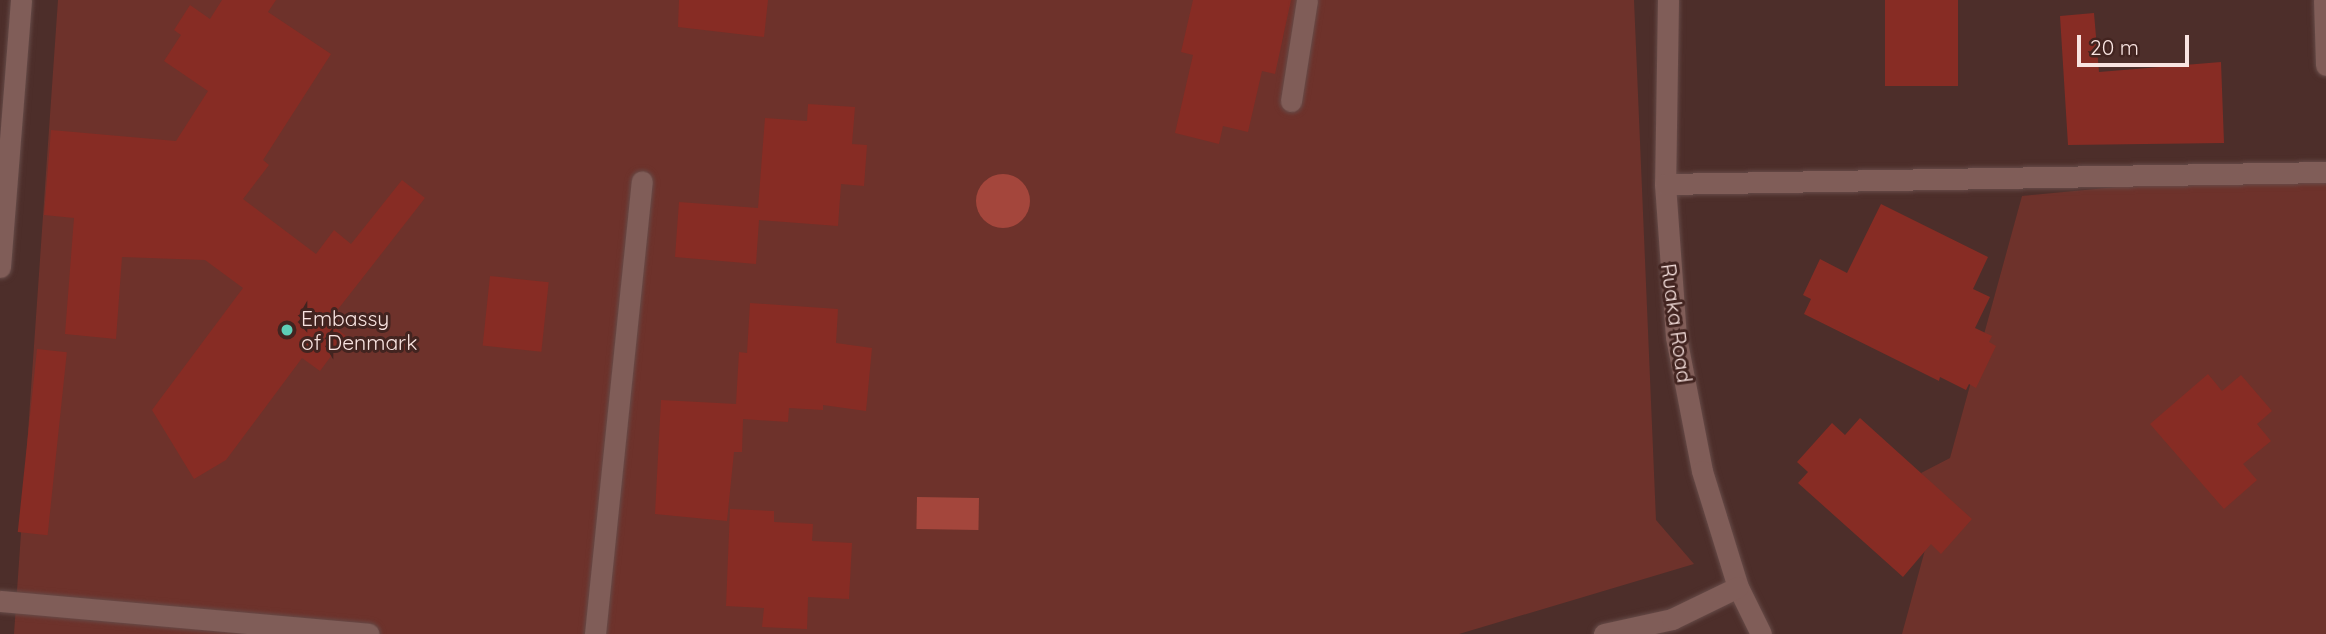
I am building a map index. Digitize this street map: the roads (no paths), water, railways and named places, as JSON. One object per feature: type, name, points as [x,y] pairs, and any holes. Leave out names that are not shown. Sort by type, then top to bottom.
[{"type":"street","points":[[0,267],[21,0]]},
{"type":"street","points":[[1291,101],[1307,0]]},
{"type":"street","name":"Ruaka Road","points":[[1668,0],[1665,184],[1676,337],[1702,471],[1738,587],[1761,634]]},
{"type":"street","points":[[2324,0],[2326,65]]},
{"type":"street","points":[[1665,184],[2326,172]]},
{"type":"street","points":[[595,634],[642,181]]},
{"type":"street","points":[[1604,634],[1672,619],[1738,587]]},
{"type":"street","points":[[0,601],[369,634]]},
{"type":"place","name":"Embassy of Denmark","points":[[287,330]]}]
